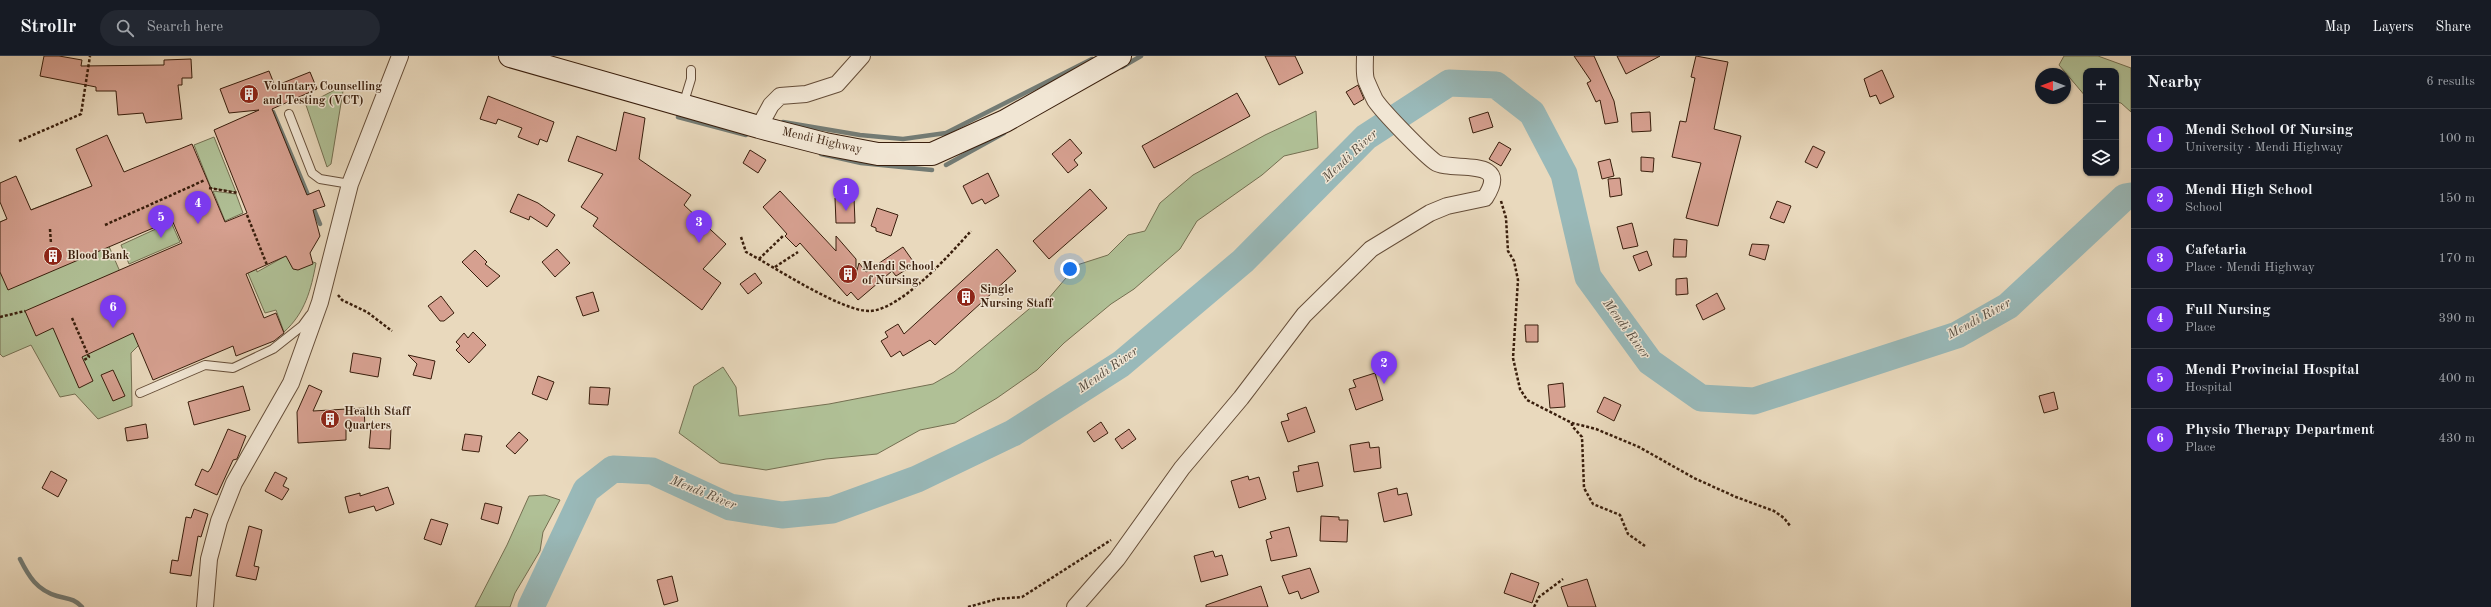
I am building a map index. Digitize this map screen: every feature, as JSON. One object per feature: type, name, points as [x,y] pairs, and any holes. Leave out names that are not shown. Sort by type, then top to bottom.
[{"type":"main road","name":"Mendi Highway","points":[[510,56],[825,144],[878,154],[932,154],[1005,121],[1120,56]]},
{"type":"street","points":[[205,607],[209,559],[219,521],[234,482],[291,383],[320,302],[350,184],[400,56]]},
{"type":"street","points":[[759,126],[771,105],[780,96],[806,94],[837,84],[862,56]]},
{"type":"street","points":[[1075,607],[1117,559],[1182,468],[1310,310],[1371,249],[1430,213],[1447,206],[1485,198],[1492,187],[1492,181],[1489,175],[1482,170],[1466,166],[1436,163],[1423,150],[1376,100],[1366,78],[1365,56]]},
{"type":"lane","points":[[683,105],[691,78],[691,70]]},
{"type":"lane","points":[[289,114],[312,172],[320,179],[350,184]]},
{"type":"lane","points":[[140,392],[205,365],[233,368],[274,349],[302,326],[320,302]]},
{"type":"path","points":[[19,141],[81,114],[90,56]]},
{"type":"path","points":[[105,225],[205,180]]},
{"type":"path","points":[[1492,187],[1501,200],[1506,218],[1508,251],[1517,273],[1517,301],[1513,358],[1520,389],[1527,400],[1572,423],[1596,429],[1639,447],[1694,478],[1736,497],[1774,511],[1791,526]]},
{"type":"path","points":[[209,188],[238,193]]},
{"type":"path","points":[[247,215],[267,265]]},
{"type":"path","points":[[50,229],[51,244]]},
{"type":"path","points":[[741,237],[746,252],[839,302],[869,311],[883,307],[910,290],[932,272],[971,231]]},
{"type":"path","points":[[759,258],[784,235]]},
{"type":"path","points":[[774,267],[798,252]]},
{"type":"path","points":[[326,281],[342,300],[367,312],[392,331]]},
{"type":"path","points":[[0,317],[25,311]]},
{"type":"path","points":[[72,318],[89,357],[84,360]]},
{"type":"path","points":[[1572,423],[1572,426],[1582,437],[1584,488],[1593,504],[1620,515],[1628,534],[1645,546]]},
{"type":"path","points":[[968,607],[997,599],[1022,597],[1115,537]]},
{"type":"path","points":[[1534,607],[1539,597],[1563,579]]},
{"type":"green space","points":[[2064,56],[2098,56],[2131,68],[2131,112],[2119,103],[2119,68],[2083,68],[2083,93],[2071,79],[2071,68],[2062,68],[2059,65]]},
{"type":"green space","points":[[344,85],[331,164],[327,167],[306,105]]},
{"type":"green space","points":[[1316,111],[1318,148],[1284,156],[1262,175],[1197,221],[1180,249],[1134,289],[1111,304],[1064,343],[1037,370],[997,398],[955,423],[920,430],[877,454],[826,459],[766,470],[720,463],[679,433],[694,386],[723,367],[736,387],[739,416],[829,404],[933,384],[954,372],[1035,304],[1043,305],[1077,265],[1108,255],[1128,235],[1145,231],[1160,203],[1193,175],[1265,135]]},
{"type":"green space","points":[[214,137],[236,192],[211,188],[194,145]]},
{"type":"green space","points":[[84,189],[148,336],[131,353],[132,406],[98,419],[75,394],[60,397],[31,345],[3,357],[0,354],[0,222]]},
{"type":"green space","points":[[213,191],[236,194],[243,213],[225,221]]},
{"type":"green space","points":[[171,222],[180,242],[129,264],[121,245]]},
{"type":"green space","points":[[248,228],[257,272],[289,254],[316,263],[309,292],[302,309],[284,332],[276,310],[265,313],[229,229]]},
{"type":"green space","points":[[545,495],[560,500],[543,532],[540,551],[515,593],[510,607],[475,607],[507,545],[529,496]]},
{"type":"building","points":[[44,56],[59,56],[82,60],[81,66],[164,65],[164,60],[191,59],[192,78],[182,78],[182,85],[178,85],[182,119],[146,123],[143,113],[118,115],[116,91],[96,91],[96,87],[40,76]]},
{"type":"building","points":[[1265,56],[1295,56],[1303,73],[1279,85]]},
{"type":"building","points":[[1574,56],[1594,56],[1614,101],[1618,122],[1605,124],[1600,100],[1596,102],[1587,83],[1591,81]]},
{"type":"building","points":[[1617,56],[1660,56],[1626,74]]},
{"type":"building","points":[[1696,56],[1728,62],[1714,129],[1741,136],[1718,226],[1686,218],[1701,163],[1672,157],[1680,121],[1686,122],[1695,78],[1691,77]]},
{"type":"building","points":[[1882,70],[1894,97],[1880,104],[1876,95],[1870,97],[1864,79]]},
{"type":"building","points":[[269,71],[275,86],[310,72],[317,89],[272,109],[307,195],[319,190],[325,206],[313,210],[320,236],[310,253],[313,264],[298,270],[293,269],[286,256],[246,274],[264,318],[276,313],[284,333],[274,341],[236,356],[233,346],[153,380],[133,333],[82,357],[93,381],[79,388],[53,328],[36,336],[25,311],[182,243],[172,220],[8,290],[0,272],[0,222],[7,219],[0,202],[0,183],[16,176],[31,210],[92,186],[76,149],[107,135],[124,172],[192,144],[225,222],[247,213],[214,130],[259,110],[229,113],[220,89]]},
{"type":"building","points":[[1358,85],[1364,99],[1354,105],[1346,92]]},
{"type":"building","points":[[1237,93],[1250,116],[1154,168],[1142,146]]},
{"type":"building","points":[[488,96],[554,122],[547,142],[540,139],[538,145],[518,137],[522,128],[498,119],[496,124],[480,119]]},
{"type":"building","points":[[624,112],[645,118],[639,159],[691,195],[684,205],[726,244],[703,269],[721,283],[702,310],[593,226],[598,218],[581,207],[603,174],[568,161],[577,136],[616,151]]},
{"type":"building","points":[[1488,112],[1493,127],[1473,133],[1469,118]]},
{"type":"building","points":[[1650,112],[1651,131],[1632,132],[1631,113]]},
{"type":"building","points":[[1070,139],[1082,153],[1074,160],[1078,165],[1068,173],[1052,154]]},
{"type":"building","points":[[1499,142],[1511,149],[1501,166],[1489,159]]},
{"type":"building","points":[[1813,146],[1825,152],[1817,168],[1805,162]]},
{"type":"building","points":[[750,150],[766,160],[758,173],[743,163]]},
{"type":"building","points":[[1641,157],[1654,158],[1653,172],[1641,171]]},
{"type":"building","points":[[1610,159],[1614,176],[1602,179],[1598,162]]},
{"type":"building","points":[[988,173],[999,196],[985,204],[982,199],[972,204],[963,186]]},
{"type":"building","points":[[1620,178],[1622,195],[1610,197],[1608,179]]},
{"type":"building","points":[[1090,189],[1107,208],[1049,259],[1033,241]]},
{"type":"building","points":[[780,191],[836,251],[836,236],[856,259],[856,274],[859,263],[866,272],[903,247],[915,264],[896,276],[892,271],[858,300],[851,292],[847,296],[800,243],[796,247],[785,236],[787,234],[763,207]]},
{"type":"building","points":[[518,194],[538,203],[555,215],[547,227],[530,216],[529,220],[510,212]]},
{"type":"building","points":[[854,197],[855,223],[836,223],[835,198]]},
{"type":"building","points":[[1777,201],[1791,206],[1784,223],[1770,218]]},
{"type":"building","points":[[877,208],[898,215],[891,236],[876,231],[876,228],[871,226]]},
{"type":"building","points":[[1632,223],[1638,246],[1623,249],[1617,227]]},
{"type":"building","points":[[1674,239],[1687,240],[1686,257],[1673,257]]},
{"type":"building","points":[[1752,244],[1769,245],[1765,260],[1749,255]]},
{"type":"building","points":[[557,249],[570,263],[555,277],[542,262]]},
{"type":"building","name":"Single Nursing Staff","points":[[997,249],[1016,271],[935,345],[930,340],[903,356],[900,351],[891,357],[881,341],[888,337],[885,332],[898,324],[904,334]]},
{"type":"building","points":[[475,250],[487,262],[485,264],[500,276],[487,287],[462,262]]},
{"type":"building","points":[[1647,251],[1652,265],[1639,271],[1633,256]]},
{"type":"building","points":[[755,273],[762,283],[748,294],[740,284]]},
{"type":"building","points":[[1687,278],[1688,294],[1676,295],[1676,279]]},
{"type":"building","points":[[593,292],[599,311],[583,316],[576,297]]},
{"type":"building","points":[[1717,293],[1725,309],[1703,320],[1696,305]]},
{"type":"building","points":[[441,296],[454,313],[444,321],[440,321],[428,306]]},
{"type":"building","points":[[1525,325],[1538,325],[1538,342],[1526,342]]},
{"type":"building","points":[[473,332],[486,345],[469,363],[456,350],[460,346],[456,342],[464,333],[468,338]]},
{"type":"building","points":[[353,353],[381,358],[378,377],[350,372]]},
{"type":"building","points":[[408,355],[435,361],[431,379],[413,375],[417,364]]},
{"type":"building","points":[[113,370],[125,396],[113,401],[101,375]]},
{"type":"building","points":[[1375,373],[1383,400],[1356,410],[1349,389],[1356,387],[1353,380]]},
{"type":"building","points":[[538,376],[554,382],[547,400],[532,394]]},
{"type":"building","points":[[1563,383],[1565,407],[1550,408],[1548,385]]},
{"type":"building","name":"Health Staff Quarters","points":[[309,385],[322,391],[313,411],[364,408],[365,427],[346,428],[346,440],[298,443],[297,412]]},
{"type":"building","points":[[243,386],[250,410],[194,425],[188,402]]},
{"type":"building","points":[[590,387],[610,388],[608,405],[589,404]]},
{"type":"building","points":[[2054,392],[2058,409],[2044,413],[2039,396]]},
{"type":"building","points":[[1604,397],[1621,405],[1614,421],[1597,412]]},
{"type":"building","points":[[1306,407],[1315,432],[1288,442],[1281,422],[1289,420],[1287,414]]},
{"type":"building","points":[[1101,422],[1108,433],[1094,442],[1087,432]]},
{"type":"building","points":[[146,424],[148,438],[127,441],[125,428]]},
{"type":"building","points":[[371,427],[391,428],[390,449],[369,448]]},
{"type":"building","points":[[228,429],[246,436],[237,459],[233,460],[217,495],[195,485],[202,469],[208,472],[211,468]]},
{"type":"building","points":[[1129,429],[1136,439],[1122,449],[1115,439]]},
{"type":"building","points":[[519,432],[528,440],[515,454],[506,446]]},
{"type":"building","points":[[465,434],[482,436],[479,452],[462,450]]},
{"type":"building","points":[[1369,442],[1370,448],[1379,447],[1381,468],[1354,472],[1350,445]]},
{"type":"building","points":[[1318,462],[1323,486],[1297,492],[1293,472],[1299,471],[1298,466]]},
{"type":"building","points":[[51,471],[67,480],[58,497],[42,488]]},
{"type":"building","points":[[275,472],[287,478],[283,486],[289,489],[282,500],[265,491]]},
{"type":"building","points":[[1248,476],[1249,480],[1259,477],[1266,499],[1239,508],[1231,481]]},
{"type":"building","points":[[388,487],[394,504],[376,511],[374,506],[349,513],[345,497],[360,493],[360,496]]},
{"type":"building","points":[[1397,488],[1398,495],[1407,493],[1412,515],[1384,522],[1378,493]]},
{"type":"building","points":[[485,503],[502,507],[498,524],[481,519]]},
{"type":"building","points":[[194,509],[208,514],[201,537],[198,536],[191,576],[170,573],[172,560],[178,561],[186,517],[191,518]]},
{"type":"building","points":[[1321,516],[1339,517],[1339,520],[1348,520],[1347,542],[1320,541]]},
{"type":"building","points":[[431,519],[448,524],[441,545],[424,539]]},
{"type":"building","points":[[249,526],[262,530],[254,566],[259,567],[256,580],[236,576]]},
{"type":"building","points":[[1289,527],[1297,556],[1271,561],[1266,540],[1272,538],[1270,532]]},
{"type":"building","points":[[1213,551],[1215,557],[1222,555],[1228,575],[1201,582],[1194,556]]},
{"type":"building","points":[[1310,568],[1319,592],[1301,599],[1298,591],[1289,594],[1282,576]]},
{"type":"building","points":[[1511,573],[1539,583],[1532,603],[1504,593]]},
{"type":"building","points":[[672,576],[678,601],[664,605],[657,580]]},
{"type":"building","points":[[1587,579],[1596,607],[1568,607],[1561,587]]},
{"type":"building","points":[[1261,586],[1268,607],[1206,607],[1206,605]]},
{"type":"waterway","points":[[1122,67],[1141,56]]},
{"type":"waterway","points":[[783,122],[860,135],[903,139],[946,133],[1092,59]]},
{"type":"waterway","name":"Mendi River","points":[[531,607],[586,490],[613,469],[652,471],[730,507],[782,515],[832,510],[917,479],[1013,433],[1121,364],[1243,261],[1366,137],[1449,83],[1496,85],[1532,113],[1564,174],[1588,277],[1650,362],[1701,398],[1754,401],[1957,335],[2008,306],[2125,197],[2131,196]]},
{"type":"waterway","points":[[273,112],[295,164]]},
{"type":"waterway","points":[[678,117],[746,135]]},
{"type":"waterway","points":[[946,165],[1004,133]]},
{"type":"waterway","points":[[821,154],[861,163],[932,170]]},
{"type":"waterway","points":[[296,166],[320,224]]},
{"type":"waterway","points":[[20,559],[30,577],[44,590],[57,596],[73,600],[82,607]]},
{"type":"place","name":"Voluntary Counselling and Testing (VCT)","points":[[249,94]]},
{"type":"place","name":"Mendi School Of Nursing","points":[[846,211]]},
{"type":"place","name":"Full Nursing","points":[[198,224]]},
{"type":"place","name":"Mendi Provincial Hospital","points":[[161,238]]},
{"type":"place","name":"Cafetaria","points":[[699,243]]},
{"type":"place","name":"Blood Bank","points":[[53,256]]},
{"type":"place","name":"Mendi School of Nursing","points":[[848,274]]},
{"type":"place","name":"Single Nursing Staff","points":[[966,297]]},
{"type":"place","name":"Physio Therapy Department","points":[[113,328]]},
{"type":"place","name":"Mendi High School","points":[[1384,384]]},
{"type":"place","name":"Health Staff Quarters","points":[[330,419]]}]
